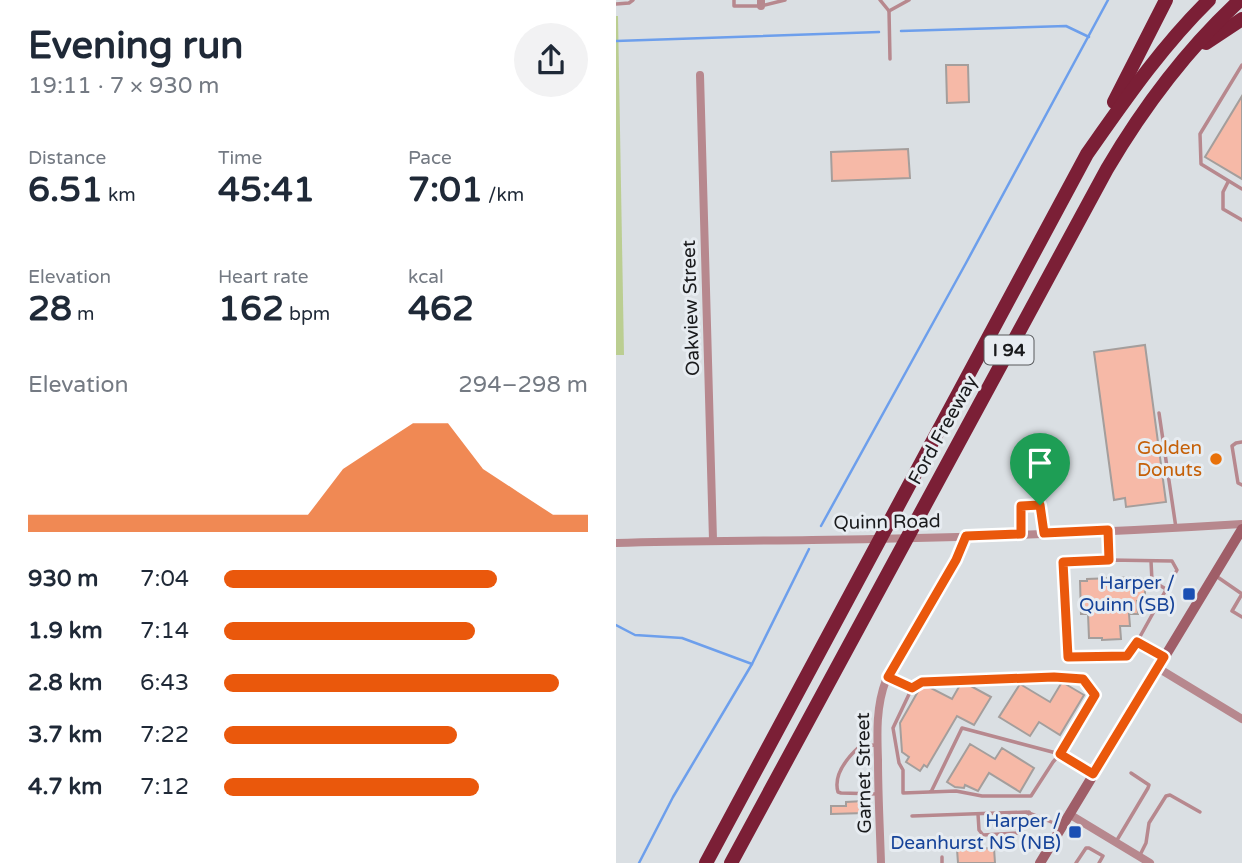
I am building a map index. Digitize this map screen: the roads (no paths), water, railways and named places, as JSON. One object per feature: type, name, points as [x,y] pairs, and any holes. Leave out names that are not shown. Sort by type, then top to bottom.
[{"type":"highway","points":[[1087,154],[1166,0]]},
{"type":"highway","name":"Ford Freeway","points":[[706,863],[1087,154],[1132,89],[1209,0]]},
{"type":"highway","name":"Ford Freeway","points":[[731,863],[1112,160],[1174,70],[1240,0]]},
{"type":"highway","points":[[1187,55],[1242,19]]},
{"type":"main road","points":[[1040,863],[1242,529]]},
{"type":"street","name":"Oakview Street","points":[[700,75],[713,540]]},
{"type":"street","name":"Quinn Road","points":[[616,543],[966,536],[1242,524]]},
{"type":"street","name":"Garnet Street","points":[[881,863],[879,704],[888,677],[956,560],[966,536]]},
{"type":"street","points":[[1158,668],[1242,719]]},
{"type":"street","points":[[1069,814],[1150,863]]},
{"type":"lane","points":[[616,4],[633,0]]},
{"type":"lane","points":[[734,0],[734,6],[785,0]]},
{"type":"lane","points":[[880,0],[889,11],[890,60]]},
{"type":"lane","points":[[889,11],[909,0]]},
{"type":"lane","points":[[1242,65],[1200,134],[1201,164],[1242,189]]},
{"type":"lane","points":[[1228,181],[1223,192],[1223,209],[1242,220]]},
{"type":"lane","points":[[1159,413],[1176,528]]},
{"type":"lane","points":[[1242,442],[1232,446],[1238,483],[1242,485]]},
{"type":"lane","points":[[1035,469],[1044,533]]},
{"type":"lane","points":[[1021,534],[1021,506],[1040,505]]},
{"type":"lane","points":[[1108,530],[1109,560]]},
{"type":"lane","points":[[1109,560],[1172,561],[1177,570],[1127,656],[1068,657],[1063,562],[1109,560]]},
{"type":"lane","points":[[1151,561],[1152,582],[1166,589]]},
{"type":"lane","points":[[1214,575],[1242,593],[1232,611],[1242,617]]},
{"type":"lane","points":[[1137,642],[1164,657]]},
{"type":"lane","points":[[888,677],[912,688]]},
{"type":"lane","points":[[1054,677],[1083,679],[1095,695],[1060,754],[1031,796],[982,796],[956,791],[902,793],[903,770],[899,764],[892,728],[912,688],[922,682],[1054,677]]},
{"type":"lane","points":[[932,792],[962,728],[1060,754],[1093,774]]},
{"type":"lane","points":[[878,745],[860,746],[837,777],[836,786],[841,793],[879,794]]},
{"type":"lane","points":[[1116,842],[1149,788],[1149,785],[1131,773]]},
{"type":"lane","points":[[1140,856],[1146,843],[1149,823],[1166,796],[1170,795],[1200,812]]},
{"type":"lane","points":[[978,814],[979,830],[983,835],[1018,833],[1029,812]]},
{"type":"lane","points":[[912,816],[1029,812],[1061,826]]},
{"type":"lane","points":[[1076,863],[1086,848],[1089,848],[1103,856],[1099,863]]},
{"type":"lane","points":[[942,857],[942,863]]},
{"type":"waterway","points":[[821,526],[1108,0]]},
{"type":"waterway","points":[[901,31],[1066,26],[1089,37]]},
{"type":"waterway","points":[[616,41],[879,32]]},
{"type":"waterway","points":[[639,863],[673,797],[752,664],[809,549]]},
{"type":"waterway","points":[[616,625],[635,635],[682,638],[752,664]]},
{"type":"place","name":"Golden Donuts","points":[[1216,459]]},
{"type":"place","name":"Harper / Quinn (SB)","points":[[1189,594]]},
{"type":"place","name":"Harper / Deanhurst NS (NB)","points":[[1075,832]]}]
